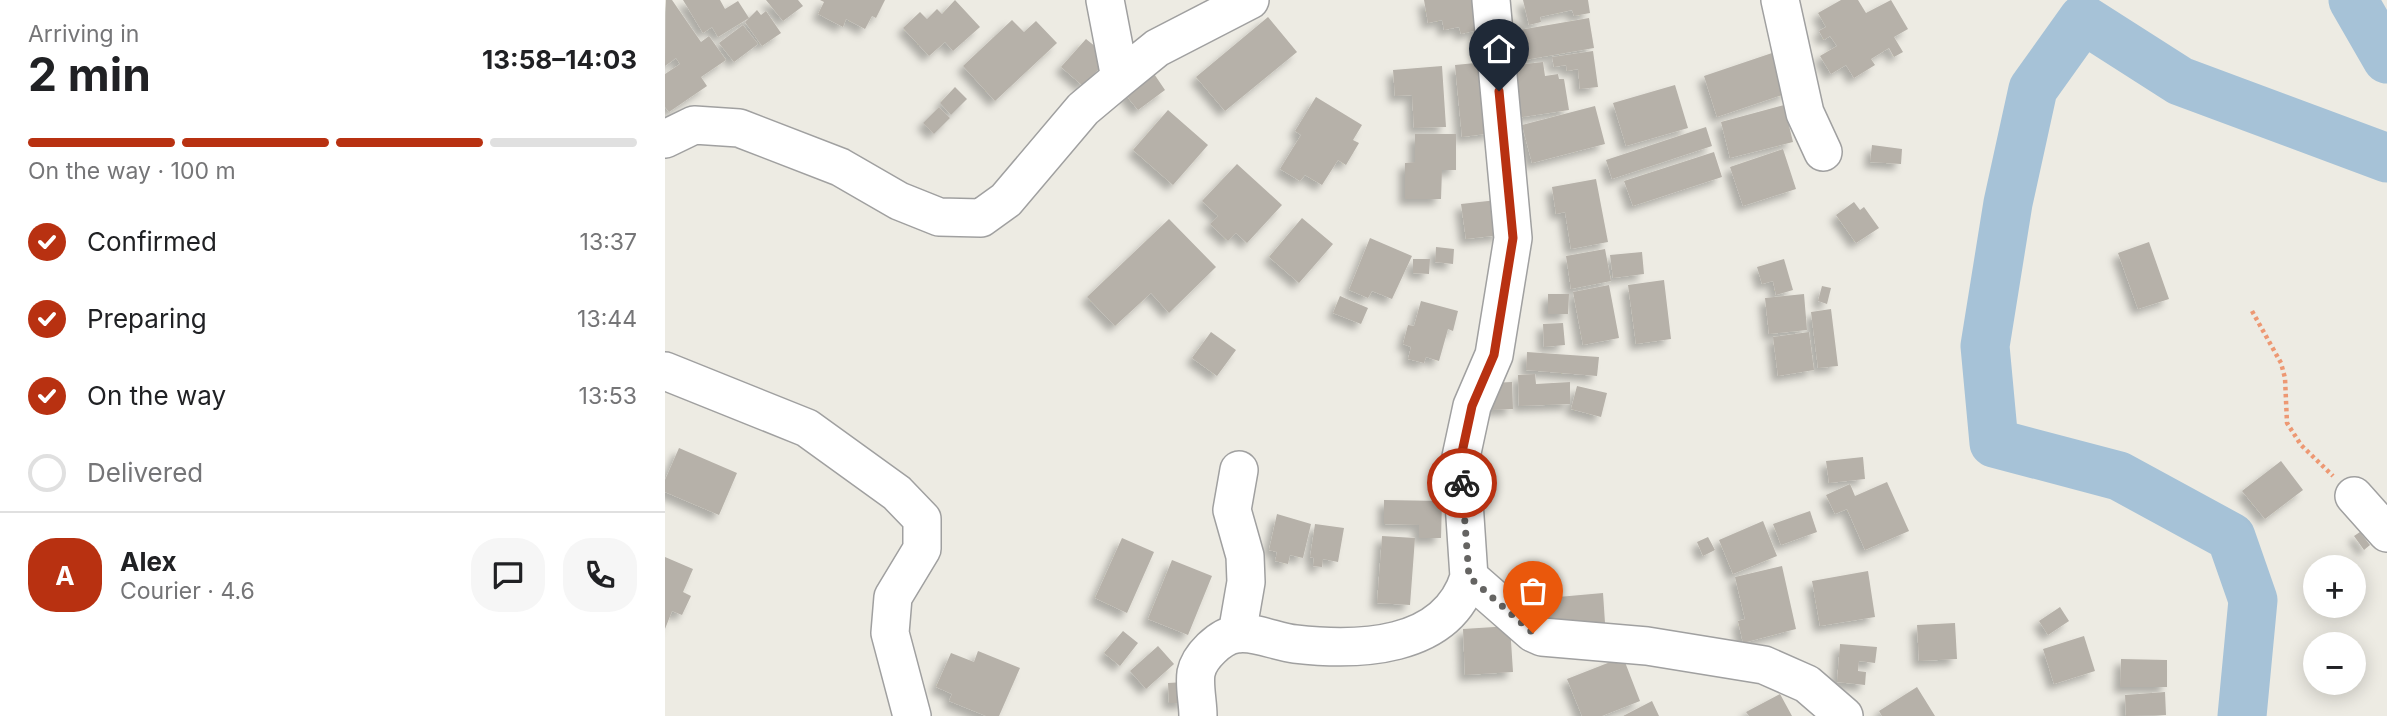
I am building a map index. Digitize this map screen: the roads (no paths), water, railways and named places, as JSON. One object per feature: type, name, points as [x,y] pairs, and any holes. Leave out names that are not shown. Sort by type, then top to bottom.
[{"type":"street","points":[[1105,0],[1120,78]]},
{"type":"street","points":[[665,138],[694,125],[739,128],[840,167],[899,201],[939,217],[981,218],[1006,200],[1083,108],[1157,48],[1250,0]]},
{"type":"street","points":[[1198,716],[1196,672],[1215,643],[1237,634],[1293,644],[1354,649],[1401,641],[1443,618],[1466,589],[1469,577],[1461,457],[1472,406],[1494,355],[1513,238],[1491,0]]},
{"type":"street","points":[[1780,0],[1805,113],[1823,152]]},
{"type":"street","points":[[665,370],[807,428],[897,492],[922,519],[922,549],[894,597],[890,633],[912,716]]},
{"type":"street","points":[[1237,634],[1246,582],[1245,556],[1232,510],[1239,470]]},
{"type":"street","points":[[2354,496],[2387,533]]},
{"type":"street","points":[[1469,577],[1533,633],[1542,637],[1647,646],[1763,664],[1807,684],[1844,716]]},
{"type":"waterway","points":[[2353,0],[2387,59]]},
{"type":"waterway","points":[[2242,716],[2253,600],[2231,537],[2119,476],[1994,443],[1985,346],[2008,203],[2033,89],[2083,19],[2180,81],[2387,158]]}]
